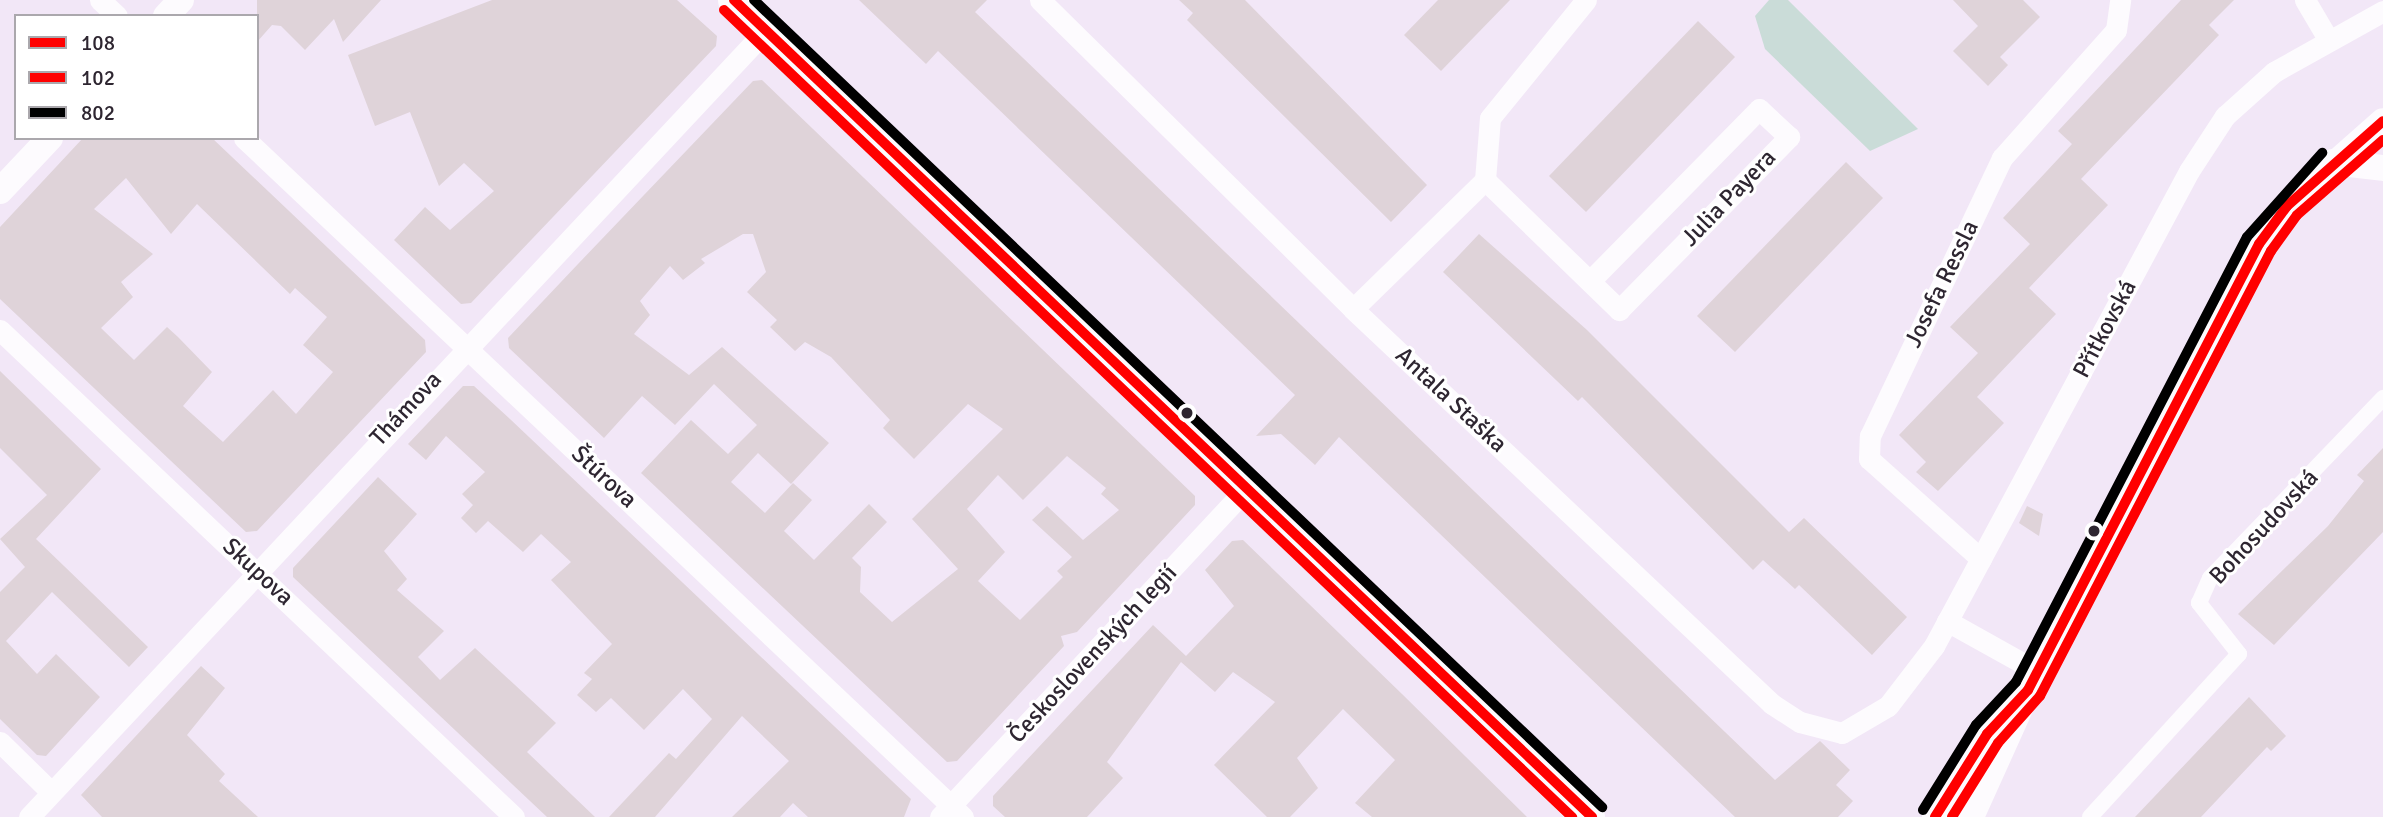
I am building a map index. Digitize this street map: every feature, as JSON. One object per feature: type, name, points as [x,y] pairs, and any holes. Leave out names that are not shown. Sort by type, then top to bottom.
[{"type":"main road","points":[[734,0],[1579,815]]},
{"type":"street","points":[[100,0],[115,14]]},
{"type":"street","points":[[168,14],[181,0]]},
{"type":"street","name":"Antala Staška","points":[[1040,0],[1353,309],[1785,715],[1842,733],[1888,706]]},
{"type":"street","points":[[1353,309],[1485,180],[1490,118],[1586,0]]},
{"type":"street","name":"Josefa Ressla","points":[[1981,559],[1869,459],[1870,436],[2002,158],[2116,30],[2120,0]]},
{"type":"street","points":[[2305,0],[2328,39]]},
{"type":"street","name":"Přítkovská","points":[[1888,706],[1947,621],[2189,170],[2225,116],[2274,72],[2328,39],[2383,11]]},
{"type":"street","name":"Thámova","points":[[29,817],[465,346],[766,30]]},
{"type":"street","name":"Julia Payera","points":[[1485,180],[1619,310],[1789,137],[1759,109],[1590,281]]},
{"type":"street","points":[[1954,817],[2032,681],[2259,244],[2332,162],[2383,121]]},
{"type":"street","points":[[0,191],[48,140]]},
{"type":"street","name":"Štúrova","points":[[246,140],[465,346],[951,813]]},
{"type":"street","points":[[2332,162],[2383,167]]},
{"type":"street","name":"Skupova","points":[[0,330],[514,817]]},
{"type":"street","name":"Bohosudovská","points":[[2090,817],[2239,654],[2199,603],[2210,578],[2383,398]]},
{"type":"street","name":"Československých legií","points":[[951,813],[1245,490]]},
{"type":"street","points":[[1947,621],[2032,681]]},
{"type":"street","points":[[1935,817],[1987,734],[2032,681]]},
{"type":"street","points":[[1971,817],[2032,681]]},
{"type":"street","points":[[1987,817],[2032,681]]},
{"type":"street","points":[[0,742],[51,792]]},
{"type":"shaded area","points":[[1769,0],[1788,0],[1918,129],[1870,151],[1765,49],[1755,16]]},
{"type":"building","points":[[257,0],[381,0],[343,42],[334,19],[305,50],[281,26],[272,25],[259,40]]},
{"type":"building","points":[[492,0],[677,0],[717,36],[716,46],[471,303],[461,304],[394,240],[425,207],[450,230],[494,191],[464,163],[439,186],[410,112],[375,126],[348,55]]},
{"type":"building","points":[[859,0],[987,0],[975,12],[1775,780],[1820,741],[1850,770],[1836,785],[1853,801],[1838,817],[1735,817],[1339,437],[1315,465],[1281,434],[1256,436],[1295,395],[938,51],[926,64]]},
{"type":"building","points":[[1179,0],[1245,0],[1427,185],[1391,222],[1187,20],[1193,13]]},
{"type":"building","points":[[1438,0],[1510,0],[1441,71],[1404,35]]},
{"type":"building","points":[[1953,0],[2023,0],[2040,17],[2000,57],[2008,65],[1988,86],[1953,51],[1978,26]]},
{"type":"building","points":[[2181,0],[2234,0],[2209,25],[2219,35],[2081,179],[2108,205],[2029,288],[2056,314],[1977,397],[2004,423],[1938,491],[1916,472],[1926,462],[1899,435],[1978,353],[1950,327],[2030,244],[2003,218],[2072,144],[2058,131]]},
{"type":"building","points":[[1698,21],[1735,57],[1586,212],[1549,176]]},
{"type":"building","points":[[762,80],[1195,496],[1195,505],[1077,632],[1061,636],[1064,646],[957,761],[947,762],[641,473],[691,420],[728,454],[757,425],[714,384],[675,425],[642,396],[604,438],[509,348],[508,338],[753,81]],"holes":[[[743,234],[753,234],[766,272],[747,292],[777,320],[770,327],[795,351],[805,342],[831,357],[890,420],[883,428],[914,459],[968,404],[1003,429],[912,519],[958,569],[892,622],[860,592],[861,567],[852,558],[887,522],[869,504],[814,560],[784,531],[812,500],[793,483],[765,513],[731,482],[758,453],[791,484],[829,443],[722,347],[689,375],[634,334],[650,315],[640,301],[670,266],[683,280],[705,263],[701,259]],[[1067,456],[1106,488],[1101,494],[1119,510],[1083,540],[1047,506],[1032,520],[1072,557],[1057,571],[1063,577],[1020,620],[978,581],[1005,552],[967,509],[998,475],[1023,500]]]},
{"type":"building","points":[[81,140],[214,140],[425,340],[426,352],[257,531],[246,532],[0,299],[0,227]],"holes":[[[126,178],[171,234],[197,204],[290,294],[295,288],[327,317],[303,345],[333,372],[296,414],[273,390],[223,442],[183,406],[212,372],[178,337],[167,327],[134,360],[101,328],[133,297],[121,282],[153,254],[94,209]]]},
{"type":"building","points":[[1846,162],[1883,198],[1735,352],[1697,316]]},
{"type":"building","points":[[1479,234],[1587,330],[1789,532],[1804,518],[1907,617],[1872,655],[1799,585],[1795,589],[1763,560],[1753,570],[1582,397],[1578,401],[1443,272]]},
{"type":"building","points":[[0,371],[101,469],[36,539],[148,647],[129,667],[52,592],[6,641],[37,674],[56,654],[100,697],[46,756],[37,755],[0,719],[0,592],[25,567],[0,539],[47,495],[0,448]]},
{"type":"building","points":[[463,386],[474,386],[510,419],[911,799],[904,817],[808,817],[793,803],[780,817],[732,817],[789,761],[742,716],[655,817],[609,817],[669,753],[676,759],[712,719],[683,689],[644,730],[611,698],[596,712],[577,695],[592,679],[584,673],[612,644],[551,580],[571,562],[541,534],[523,552],[488,521],[476,533],[461,518],[473,505],[462,494],[485,472],[446,436],[426,460],[408,444]]},
{"type":"building","points":[[2383,448],[2383,532],[2274,645],[2238,614],[2328,526],[2364,481],[2357,475]]},
{"type":"building","points":[[378,477],[417,514],[384,551],[407,579],[397,590],[444,631],[418,657],[440,680],[475,648],[556,723],[527,752],[595,817],[547,817],[293,577],[293,568]]},
{"type":"building","points":[[2027,506],[2043,514],[2039,536],[2019,523]]},
{"type":"building","points":[[1243,540],[1527,817],[1372,817],[1355,803],[1395,760],[1343,709],[1297,758],[1318,788],[1290,817],[1267,817],[1214,765],[1275,702],[1233,672],[1215,692],[1181,662],[1107,762],[1123,778],[1087,817],[1005,817],[993,806],[993,796],[1153,625],[1186,656],[1234,606],[1205,570],[1232,541]]},
{"type":"building","points":[[201,666],[225,688],[187,735],[225,774],[219,781],[258,817],[102,817],[81,795]]},
{"type":"building","points":[[2249,697],[2286,736],[2271,751],[2267,747],[2201,817],[2135,817]]},
{"type":"transit line","name":"108","points":[[734,0],[1592,817]]},
{"type":"transit line","name":"802","points":[[754,0],[1602,807]]},
{"type":"transit line","name":"102","points":[[724,10],[1572,817]]},
{"type":"transit line","name":"108","points":[[1935,817],[1987,734],[2028,690],[2259,244],[2287,206],[2383,121]]},
{"type":"transit line","name":"102","points":[[1952,817],[1998,743],[2040,696],[2271,251],[2297,215],[2383,140]]},
{"type":"transit line","name":"802","points":[[1923,810],[1976,725],[2016,682],[2247,237],[2322,153]]}]
